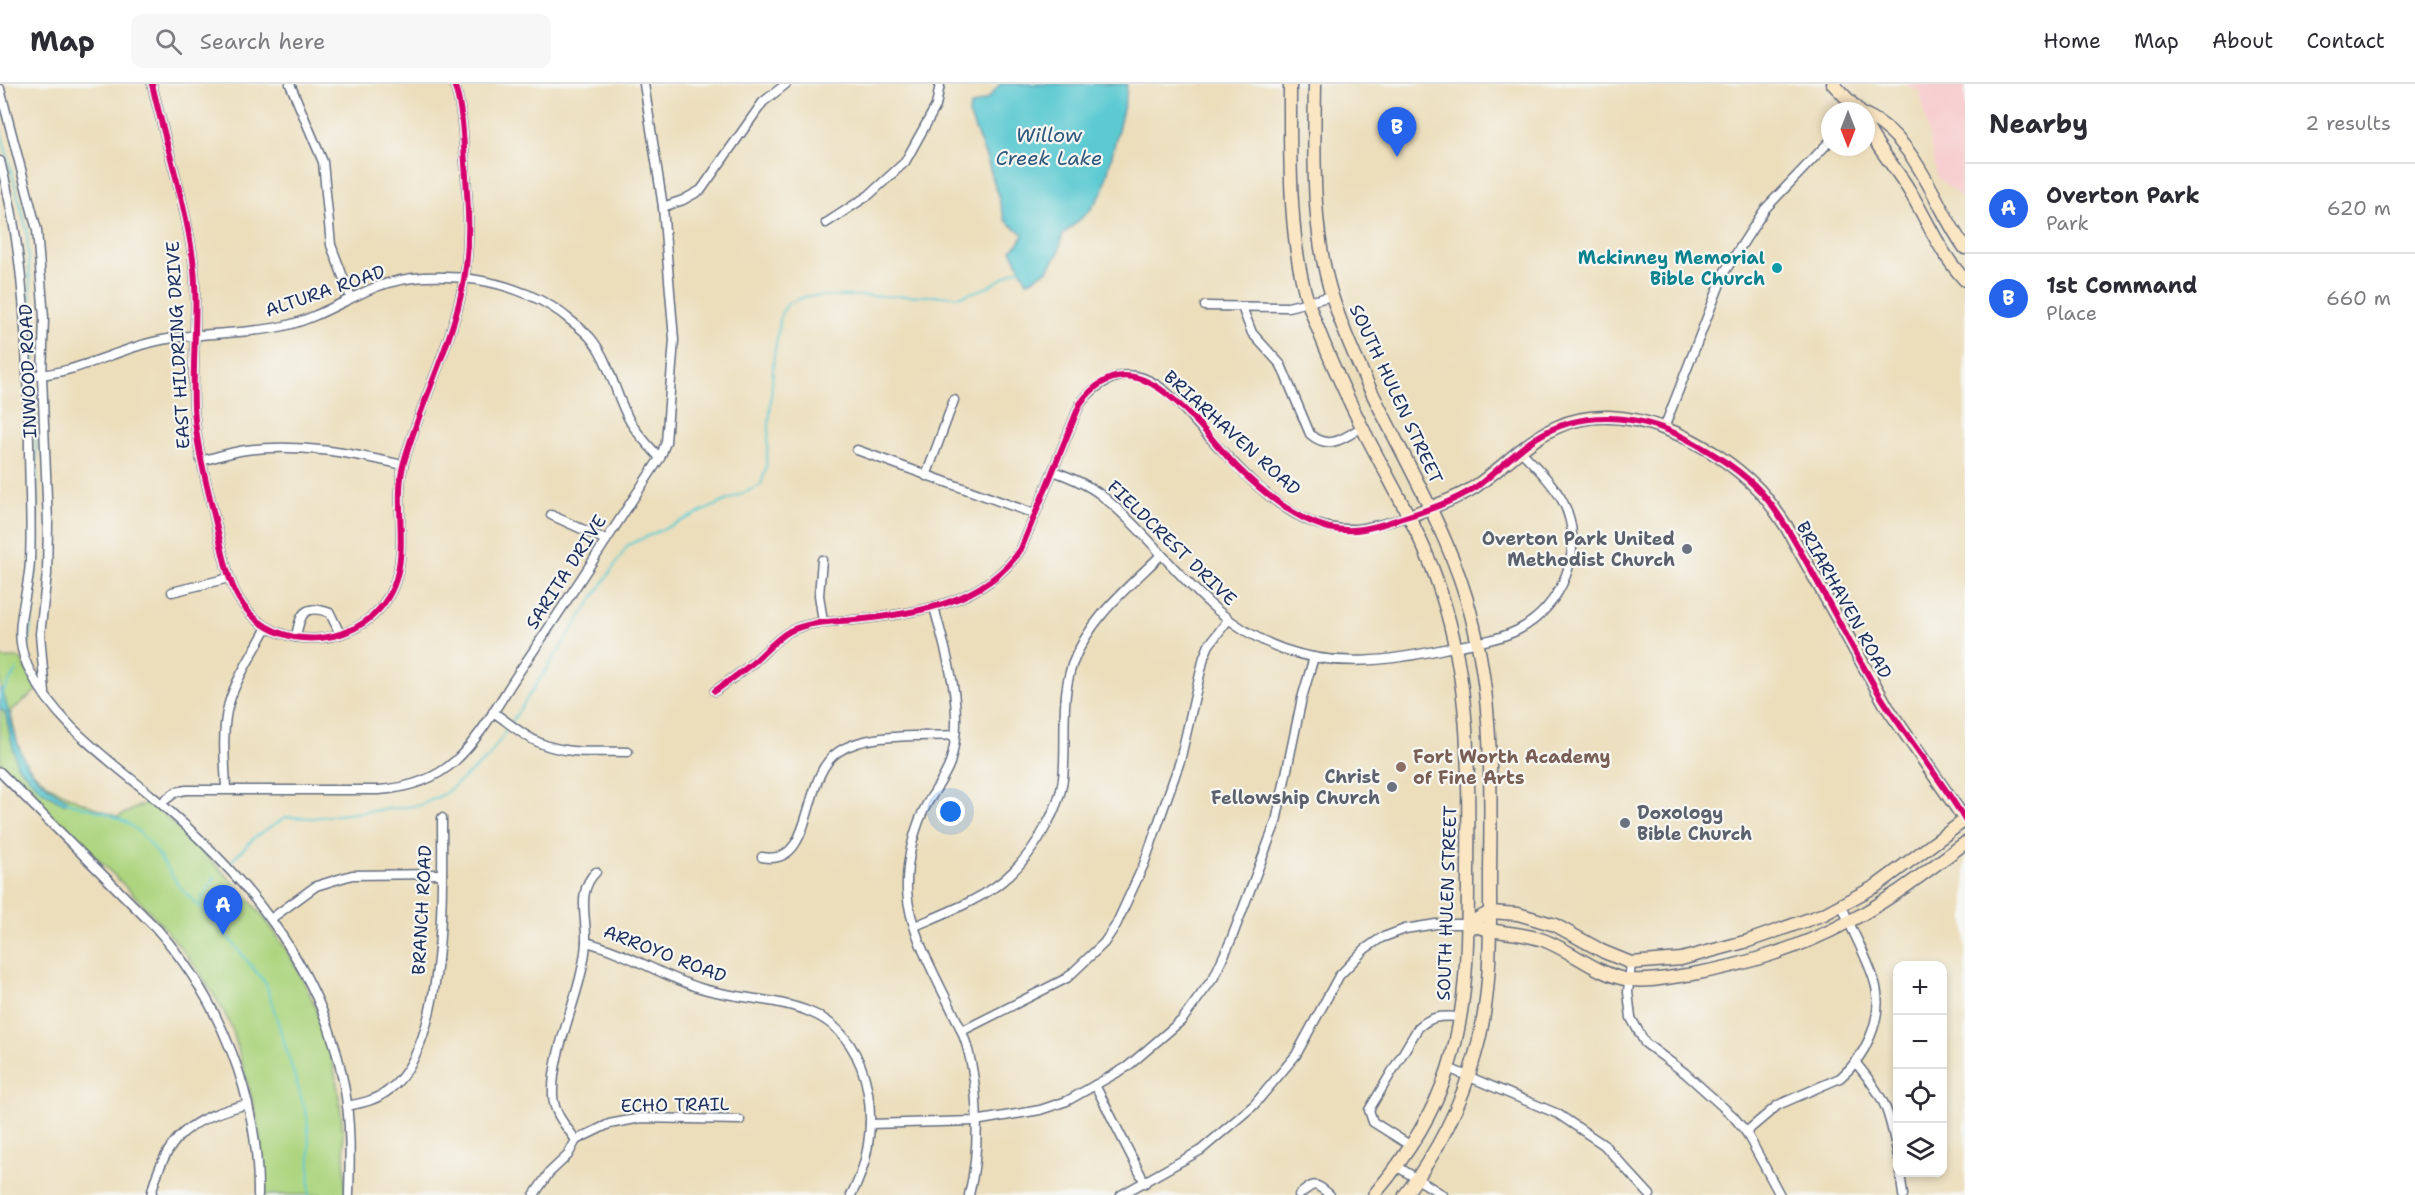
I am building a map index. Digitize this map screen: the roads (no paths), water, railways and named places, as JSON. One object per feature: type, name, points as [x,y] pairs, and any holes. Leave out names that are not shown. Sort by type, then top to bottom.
[{"type":"main road","name":"SOUTH HULEN STREET","points":[[1290,84],[1294,224],[1308,302],[1362,428],[1410,516],[1441,592],[1456,646],[1465,699],[1468,749],[1468,924],[1461,1017],[1448,1068],[1424,1126],[1398,1167],[1374,1195]]},
{"type":"main road","name":"SOUTH HULEN STREET","points":[[1315,84],[1318,229],[1332,296],[1352,350],[1454,563],[1478,642],[1488,698],[1490,932],[1485,1006],[1468,1077],[1447,1129],[1405,1195]]},
{"type":"main road","points":[[1833,84],[1850,102]]},
{"type":"main road","points":[[1875,119],[1885,124],[1926,180],[1965,248]]},
{"type":"main road","points":[[1875,139],[1909,190],[1954,270],[1965,280]]},
{"type":"main road","name":"BRIARHAVEN ROAD","points":[[1410,516],[1454,499],[1476,486],[1521,450],[1559,426],[1590,418],[1628,418],[1664,428],[1700,446],[1741,474],[1773,508],[1786,526],[1887,707],[1965,820]]},
{"type":"main road","points":[[1468,924],[1490,912],[1534,916],[1631,963],[1681,959],[1775,932],[1842,905],[1876,886],[1965,820]]},
{"type":"main road","points":[[1468,924],[1490,932],[1523,935],[1545,941],[1597,969],[1629,980],[1654,981],[1719,969],[1780,950],[1848,922],[1908,885],[1965,843]]},
{"type":"street","name":"EAST HILDRING DRIVE","points":[[152,84],[193,261],[194,411],[201,461],[229,578],[240,602],[267,627]]},
{"type":"street","points":[[290,84],[323,162],[331,245],[351,298]]},
{"type":"street","points":[[226,789],[224,743],[228,711],[234,691],[267,627],[307,639],[340,634],[360,626],[374,615],[394,585],[400,560],[403,465],[447,339],[464,279],[468,198],[461,110],[454,84]]},
{"type":"street","name":"SARITA DRIVE","points":[[161,803],[181,790],[379,789],[405,786],[434,775],[453,762],[470,745],[493,712],[660,458],[666,442],[674,340],[663,207],[644,84]]},
{"type":"street","points":[[663,207],[683,201],[701,190],[763,102],[786,84]]},
{"type":"street","points":[[826,223],[869,195],[904,162],[936,106],[940,84]]},
{"type":"street","name":"INWOOD ROAD","points":[[0,89],[37,230],[44,318],[42,376],[48,523],[47,574],[40,634],[45,693]]},
{"type":"street","points":[[1664,428],[1725,271],[1765,209],[1821,150]]},
{"type":"street","name":"INWOOD ROAD","points":[[0,161],[12,204],[20,253],[28,375],[30,562],[18,639],[26,663],[36,683],[68,724],[161,803],[248,889],[272,918],[297,956],[326,1017],[344,1084],[350,1136],[349,1195]]},
{"type":"street","name":"ALTURA ROAD","points":[[28,375],[42,376],[157,340],[288,325],[379,286],[431,278],[464,279],[525,292],[549,304],[592,339],[632,426],[660,458]]},
{"type":"street","points":[[1205,306],[1288,307],[1332,296]]},
{"type":"street","points":[[1242,307],[1252,333],[1281,365],[1310,434],[1319,442],[1329,444],[1362,428]]},
{"type":"street","name":"BRIARHAVEN ROAD","points":[[714,691],[738,676],[791,631],[823,622],[878,617],[934,607],[974,592],[1010,566],[1021,549],[1080,404],[1088,393],[1107,380],[1133,376],[1143,378],[1161,388],[1178,402],[1238,468],[1300,517],[1332,529],[1361,530],[1410,516]]},
{"type":"street","points":[[926,476],[954,400]]},
{"type":"street","points":[[201,461],[247,450],[309,448],[403,465]]},
{"type":"street","points":[[857,450],[1035,514]]},
{"type":"street","name":"FIELDCREST DRIVE","points":[[1053,471],[1100,495],[1191,588],[1228,620],[1271,644],[1314,657],[1371,662],[1510,634],[1536,619],[1559,592],[1571,559],[1570,527],[1564,504],[1551,484],[1521,450]]},
{"type":"street","points":[[550,515],[606,540]]},
{"type":"street","points":[[915,926],[991,892],[1019,867],[1037,843],[1059,798],[1063,780],[1065,700],[1072,666],[1085,637],[1106,607],[1160,556]]},
{"type":"street","points":[[822,560],[819,595],[823,622]]},
{"type":"street","points":[[172,592],[229,578]]},
{"type":"street","points":[[934,607],[954,686],[955,735],[949,766],[927,804],[911,852],[907,888],[915,926],[937,981],[962,1031],[969,1052],[973,1075],[975,1121],[975,1163],[969,1195]]},
{"type":"street","points":[[296,637],[300,618],[306,610],[319,609],[330,613],[340,634]]},
{"type":"street","points":[[962,1031],[1067,978],[1110,934],[1144,864],[1180,761],[1204,657],[1209,645],[1228,620]]},
{"type":"street","points":[[26,663],[41,657]]},
{"type":"street","points":[[870,1124],[975,1121],[1040,1110],[1067,1101],[1127,1067],[1167,1035],[1197,1002],[1214,977],[1232,940],[1276,822],[1302,699],[1314,657]]},
{"type":"street","points":[[493,712],[522,733],[542,744],[561,750],[628,752]]},
{"type":"street","points":[[762,857],[779,859],[794,849],[803,828],[816,779],[835,753],[850,744],[867,740],[955,735]]},
{"type":"street","points":[[0,772],[177,951],[206,994],[221,1025],[248,1104],[255,1148],[258,1195]]},
{"type":"street","name":"BRANCH ROAD","points":[[347,1106],[385,1093],[399,1080],[412,1061],[428,1014],[440,955],[442,818]]},
{"type":"street","points":[[576,1140],[557,1114],[553,1098],[554,1070],[574,1008],[586,942],[584,895],[590,878],[596,872]]},
{"type":"street","points":[[272,918],[316,886],[352,875],[442,874]]},
{"type":"street","points":[[1746,1132],[1778,1105],[1840,1078],[1855,1062],[1869,1041],[1877,997],[1876,985],[1842,905]]},
{"type":"street","points":[[1121,1195],[1215,1141],[1254,1105],[1296,1055],[1339,976],[1365,949],[1381,938],[1405,929],[1436,924],[1468,924]]},
{"type":"street","name":"ARROYO ROAD","points":[[586,942],[632,957],[689,985],[741,999],[795,1006],[825,1019],[849,1045],[863,1071],[868,1091],[870,1124],[864,1164],[851,1195]]},
{"type":"street","points":[[1631,963],[1628,992],[1631,1018],[1645,1044],[1685,1073],[1733,1116],[1746,1132],[1780,1195]]},
{"type":"street","points":[[1411,1146],[1373,1122],[1369,1110],[1418,1028],[1428,1019],[1439,1016],[1461,1017]]},
{"type":"street","points":[[1855,1062],[1877,1089],[1890,1114],[1893,1130]]},
{"type":"street","points":[[1448,1068],[1558,1114],[1604,1145],[1650,1195]]},
{"type":"street","points":[[1095,1085],[1145,1183]]},
{"type":"street","points":[[151,1195],[164,1154],[189,1126],[206,1116],[248,1104]]},
{"type":"street","name":"ECHO TRAIL","points":[[534,1195],[549,1173],[568,1155],[576,1140],[621,1120],[740,1120]]},
{"type":"street","points":[[1398,1167],[1443,1195]]},
{"type":"street","points":[[1901,1177],[1903,1195]]},
{"type":"street","points":[[1299,1195],[1313,1184],[1317,1184],[1330,1195]]},
{"type":"water","name":"Willow Creek Lake","points":[[1000,84],[1127,84],[1126,97],[1103,192],[1090,210],[1062,236],[1059,252],[1048,270],[1027,282],[1011,250],[1020,242],[1023,234],[1005,220],[988,162],[969,114],[970,107],[989,98]]},
{"type":"water","points":[[0,689],[3,689],[19,748],[28,767],[43,783],[68,800],[64,804],[41,790],[17,765],[5,712],[0,709]]},
{"type":"waterway","points":[[0,128],[27,231],[35,369]]},
{"type":"waterway","points":[[231,861],[255,837],[286,817],[312,818],[421,805],[444,794],[488,758],[628,545],[761,485],[766,468],[774,356],[781,314],[788,303],[807,296],[961,296],[986,288],[1021,267]]},
{"type":"waterway","points":[[29,644],[38,540],[35,392]]},
{"type":"waterway","points":[[0,696],[17,670]]},
{"type":"waterway","points":[[66,802],[106,813],[126,822],[138,831],[155,850],[179,886],[228,937],[266,984],[307,1116],[310,1155],[309,1195]]},
{"type":"waterway","points":[[200,908],[202,898],[215,877]]},
{"type":"place","name":"1st Command","points":[[1397,157]]},
{"type":"place","name":"Mckinney Memorial Bible Church","points":[[1777,268]]},
{"type":"place","name":"Overton Park United Methodist Church","points":[[1687,549]]},
{"type":"place","name":"Fort Worth Academy of Fine Arts","points":[[1401,767]]},
{"type":"place","name":"Christ Fellowship Church","points":[[1392,787]]},
{"type":"place","name":"Doxology Bible Church","points":[[1625,823]]},
{"type":"place","name":"Overton Park","points":[[223,935]]}]
